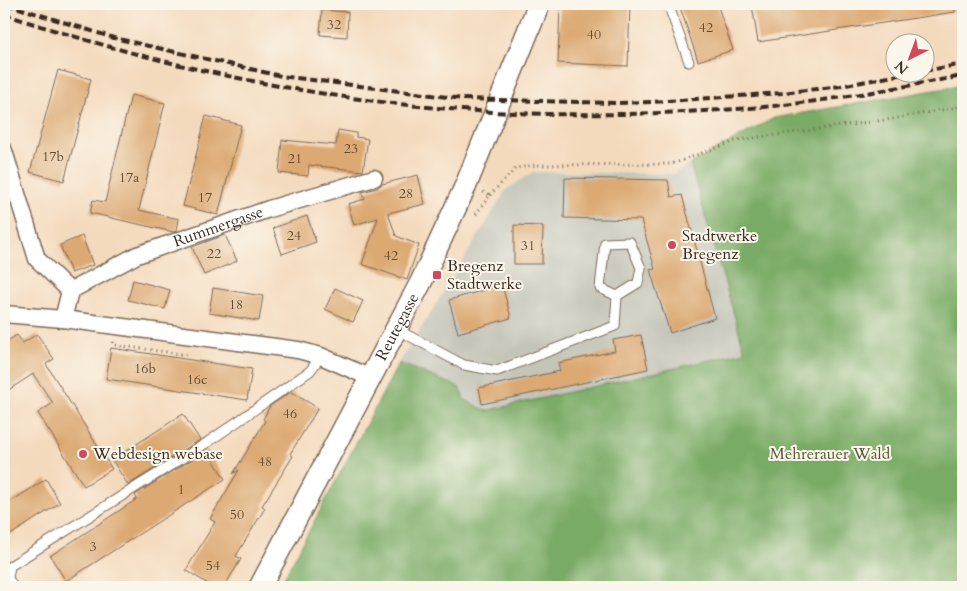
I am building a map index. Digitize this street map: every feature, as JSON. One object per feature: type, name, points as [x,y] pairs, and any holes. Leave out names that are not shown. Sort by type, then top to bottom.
[{"type":"street","name":"Reutegasse","points":[[260,587],[421,282],[466,185],[539,4]]},
{"type":"street","points":[[4,151],[37,258],[70,291],[63,319]]},
{"type":"street","name":"Rummergasse","points":[[70,291],[138,255],[269,208],[374,178]]},
{"type":"street","points":[[4,314],[63,319],[298,350],[321,356],[371,378]]},
{"type":"lane","points":[[668,4],[689,62]]},
{"type":"lane","points":[[630,242],[641,268],[638,283],[617,296],[600,288],[605,243],[630,242]]},
{"type":"lane","points":[[396,329],[464,365],[497,371],[615,326],[617,296]]},
{"type":"lane","points":[[13,587],[8,578],[10,566],[208,442],[310,371],[321,356]]},
{"type":"path","points":[[490,195],[516,168],[536,165],[672,164],[738,140],[892,119],[963,106]]},
{"type":"shaded area","points":[[690,164],[746,352],[486,411],[463,399],[459,387],[399,363],[506,190],[533,172],[673,174]]},
{"type":"green space","name":"Mehrerauer Wald","points":[[963,85],[963,587],[279,587],[399,363],[459,387],[464,399],[486,411],[745,352],[690,164],[774,118]]},
{"type":"building","points":[[560,4],[630,4],[628,66],[558,63]]},
{"type":"building","points":[[679,4],[717,4],[733,50],[698,61]]},
{"type":"building","points":[[954,4],[955,12],[758,42],[752,5]]},
{"type":"building","points":[[322,10],[348,12],[347,37],[320,35]]},
{"type":"building","points":[[58,70],[91,79],[64,181],[30,172]]},
{"type":"building","points":[[131,95],[165,103],[139,210],[179,219],[177,231],[173,232],[90,213],[93,200],[105,202]]},
{"type":"building","points":[[206,116],[241,125],[218,215],[183,206]]},
{"type":"building","points":[[338,130],[356,133],[356,137],[368,139],[363,171],[309,165],[308,176],[279,173],[282,140],[336,145]]},
{"type":"building","points":[[418,175],[425,204],[388,213],[396,236],[419,245],[407,280],[362,264],[378,218],[354,225],[348,204],[365,199],[362,192],[377,188],[382,184]]},
{"type":"building","name":"Stadtwerke Bregenz","points":[[565,178],[668,180],[671,197],[682,195],[715,318],[670,333],[650,270],[655,269],[641,220],[564,218]]},
{"type":"building","points":[[307,216],[316,242],[282,254],[273,228]]},
{"type":"building","points":[[514,225],[543,226],[542,264],[514,264]]},
{"type":"building","points":[[225,235],[237,261],[204,275],[192,247]]},
{"type":"building","points":[[82,236],[93,265],[71,273],[60,245]]},
{"type":"building","points":[[133,280],[170,290],[165,309],[128,300]]},
{"type":"building","points":[[502,285],[511,318],[458,333],[449,300]]},
{"type":"building","points":[[213,288],[263,296],[259,321],[209,313]]},
{"type":"building","points":[[335,288],[363,301],[353,322],[325,309]]},
{"type":"building","points":[[37,334],[54,359],[46,364],[112,469],[84,486],[38,413],[53,403],[33,374],[4,393],[4,343],[17,335],[23,343]]},
{"type":"building","points":[[641,335],[648,369],[482,404],[479,388],[560,371],[558,363],[615,351],[613,340]]},
{"type":"building","points":[[111,348],[252,369],[247,400],[106,379]]},
{"type":"building","points":[[291,392],[318,408],[290,454],[293,456],[262,506],[265,508],[236,556],[241,559],[224,587],[213,587],[186,570],[215,522],[210,519],[239,470],[233,474],[265,421],[263,419],[270,406]]},
{"type":"building","points":[[183,414],[200,440],[128,485],[112,460]]},
{"type":"building","points":[[207,450],[225,479],[66,581],[50,556],[137,499],[135,495]]},
{"type":"building","points":[[46,479],[60,503],[4,539],[4,506]]},
{"type":"railway","points":[[6,4],[114,38],[281,76],[463,99],[615,103],[652,102],[782,93],[841,86],[884,78]]},
{"type":"railway","points":[[4,14],[60,32],[173,63],[287,88],[345,97],[462,110],[534,114],[606,114],[750,108],[831,99],[963,76]]},
{"type":"railway","points":[[934,69],[963,64]]},
{"type":"place","name":"Stadtwerke Bregenz","points":[[672,245]]},
{"type":"place","name":"Bregenz Stadtwerke","points":[[437,275]]},
{"type":"place","name":"Webdesign webase","points":[[83,454]]}]
